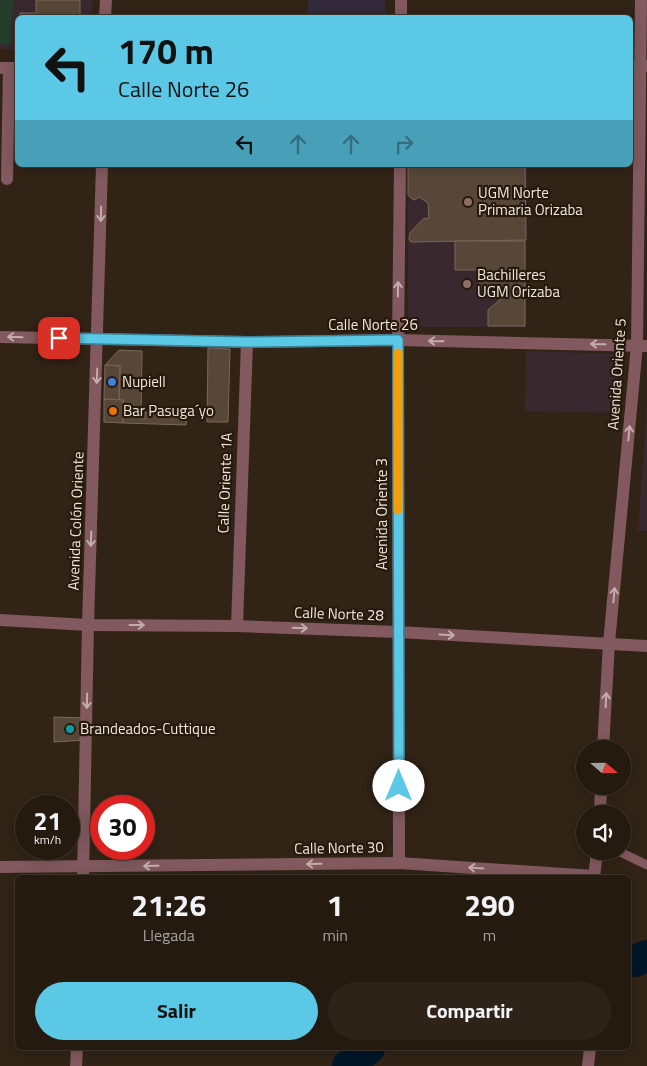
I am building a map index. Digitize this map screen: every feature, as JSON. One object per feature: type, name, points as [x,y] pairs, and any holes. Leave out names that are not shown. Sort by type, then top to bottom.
[{"type":"street","points":[[106,0],[106,15]]},
{"type":"street","points":[[401,0],[401,15]]},
{"type":"street","name":"Avenida Oriente 5","points":[[604,740],[609,643],[642,345],[641,0]]},
{"type":"street","points":[[7,179],[9,68]]},
{"type":"street","name":"Avenida Colón Oriente","points":[[83,872],[88,625],[102,167]]},
{"type":"street","name":"Avenida Oriente 3","points":[[399,863],[398,340],[400,167]]},
{"type":"street","name":"Calle Norte 26","points":[[0,337],[247,342],[398,340],[642,345]]},
{"type":"street","name":"Calle Oriente 1A","points":[[237,626],[247,342]]},
{"type":"street","name":"Calle Norte 28","points":[[0,620],[88,625],[237,626],[398,632],[647,646]]},
{"type":"street","points":[[594,875],[596,860]]},
{"type":"street","name":"Calle Norte 30","points":[[0,867],[83,872],[399,863],[579,875]]},
{"type":"street","points":[[76,1066],[77,1050]]},
{"type":"street","points":[[588,1066],[590,1050]]},
{"type":"lane","points":[[631,857],[647,865]]},
{"type":"shaded area","points":[[0,0],[92,0],[91,15],[15,15],[15,50],[0,49]]},
{"type":"shaded area","points":[[308,0],[385,0],[385,15],[308,15]]},
{"type":"shaded area","points":[[408,167],[527,167],[527,239],[488,240],[526,240],[526,327],[408,327]]},
{"type":"shaded area","points":[[526,351],[618,354],[616,413],[525,411]]},
{"type":"shaded area","points":[[647,402],[647,531],[638,531]]},
{"type":"green space","points":[[0,0],[13,0],[11,45],[0,44]]},
{"type":"building","points":[[36,0],[80,0],[80,15],[20,15],[20,13],[36,13]]},
{"type":"building","name":"UGM Norte Primaria Orizaba","points":[[408,167],[525,167],[526,240],[411,242],[409,239],[410,233],[423,219],[429,218],[428,203],[419,197],[415,200],[412,199],[408,195]]},
{"type":"building","points":[[455,241],[525,241],[525,326],[488,326],[488,310],[503,297],[503,289],[481,288],[479,280],[481,274],[486,270],[455,270]]},
{"type":"building","points":[[208,348],[230,349],[228,422],[207,422]]},
{"type":"building","points":[[119,350],[142,351],[141,419],[145,419],[145,412],[187,413],[186,425],[123,423],[123,400],[119,400],[120,366],[105,365]]},
{"type":"building","name":"Nupiell","points":[[105,365],[120,366],[119,400],[104,399]]},
{"type":"building","name":"Bar Pasuga´yo","points":[[104,399],[123,400],[123,423],[104,422]]},
{"type":"building","name":"Brandeados-Cuttique","points":[[54,717],[87,718],[86,740],[54,742]]},
{"type":"waterway","points":[[635,961],[647,956]]},
{"type":"waterway","points":[[348,1066],[367,1050]]},
{"type":"slow traffic","points":[[398,353],[398,510]]},
{"type":"place","name":"UGM Norte Primaria Orizaba","points":[[468,202]]},
{"type":"place","name":"Bachilleres UGM Orizaba","points":[[467,284]]},
{"type":"place","name":"Nupiell","points":[[112,382]]},
{"type":"place","name":"Bar Pasuga´yo","points":[[113,411]]},
{"type":"place","name":"Brandeados-Cuttique","points":[[70,729]]},
{"type":"route","points":[[59,338],[247,342],[398,340],[399,786]]}]
